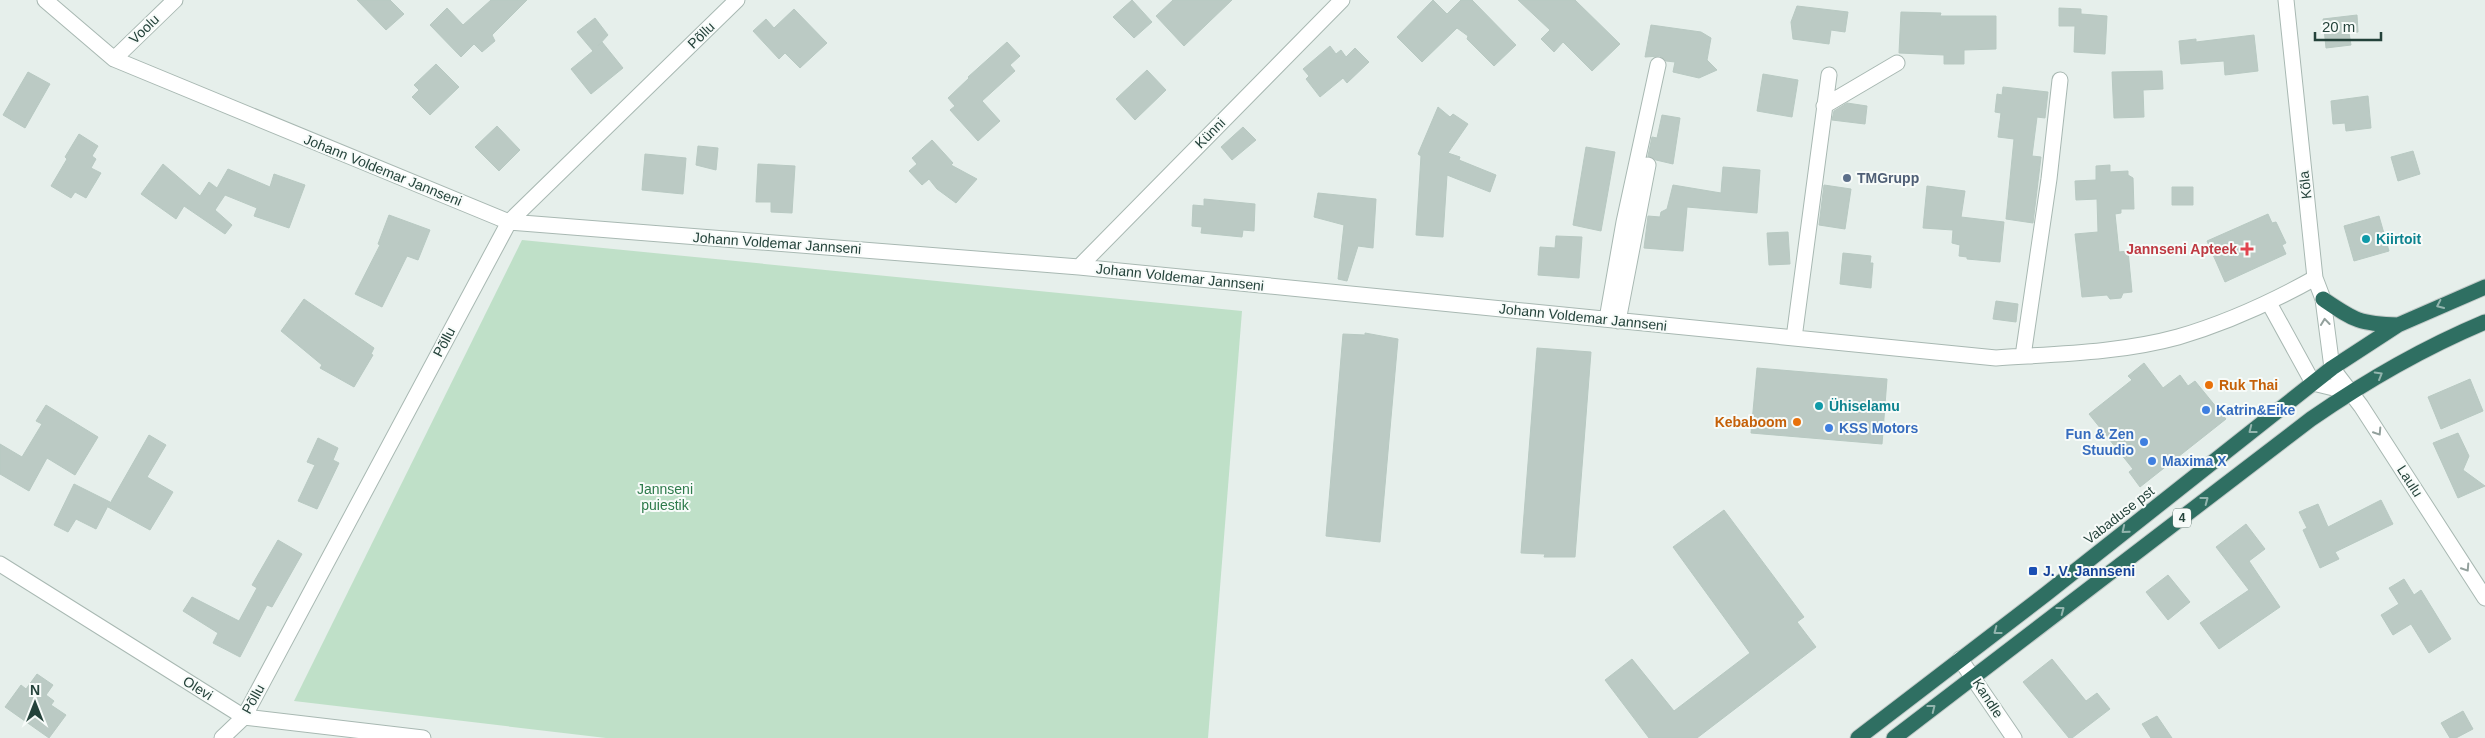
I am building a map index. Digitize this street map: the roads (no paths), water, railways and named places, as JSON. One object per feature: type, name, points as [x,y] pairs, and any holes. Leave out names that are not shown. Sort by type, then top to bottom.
[{"type":"highway","name":"Vabaduse pst","points":[[1858,738],[2332,368],[2398,325],[2485,287]]},
{"type":"highway","points":[[2323,299],[2356,321],[2375,325],[2398,325]]},
{"type":"highway","name":"4","points":[[1894,738],[2311,419],[2350,392],[2414,355],[2485,322]]},
{"type":"street","name":"Johann Voldemar Jannseni","points":[[45,0],[114,59],[509,222],[1079,267],[1996,358],[2126,347],[2178,336],[2269,303],[2315,278]]},
{"type":"street","name":"Voolu","points":[[114,59],[175,0]]},
{"type":"street","name":"Põllu","points":[[222,738],[244,717],[509,222],[738,0]]},
{"type":"street","name":"Künni","points":[[1079,267],[1342,0]]},
{"type":"street","name":"Kõla","points":[[2286,0],[2315,278],[2323,299],[2332,368]]},
{"type":"street","points":[[1824,106],[1897,63]]},
{"type":"street","points":[[1612,320],[1624,222],[1658,65]]},
{"type":"street","points":[[1794,338],[1828,75]]},
{"type":"street","points":[[2023,356],[2049,179],[2060,80]]},
{"type":"street","points":[[1612,320],[1648,165]]},
{"type":"street","points":[[2269,303],[2313,382],[2350,392]]},
{"type":"street","name":"Laulu","points":[[2332,368],[2361,406],[2485,598]]},
{"type":"street","name":"Olevi","points":[[0,564],[244,717],[423,738]]},
{"type":"street","name":"Kandle","points":[[1960,659],[1974,676],[2014,738]]},
{"type":"place","name":"TMGrupp","points":[[1847,178]]},
{"type":"place","name":"Kiirtoit","points":[[2366,239]]},
{"type":"place","name":"Jannseni Apteek","points":[[2247,249]]},
{"type":"place","name":"Ruk Thai","points":[[2209,385]]},
{"type":"place","name":"Ühiselamu","points":[[1819,406]]},
{"type":"place","name":"Katrin&Eike","points":[[2206,410]]},
{"type":"place","name":"Kebaboom","points":[[1797,422]]},
{"type":"place","name":"KSS Motors","points":[[1829,428]]},
{"type":"place","name":"Fun & Zen Stuudio","points":[[2144,442]]},
{"type":"place","name":"Maxima X","points":[[2152,461]]},
{"type":"place","name":"J. V. Jannseni","points":[[2033,571]]},
{"type":"park label","name":"Jannseni puiestik","points":[[665,498]]}]
